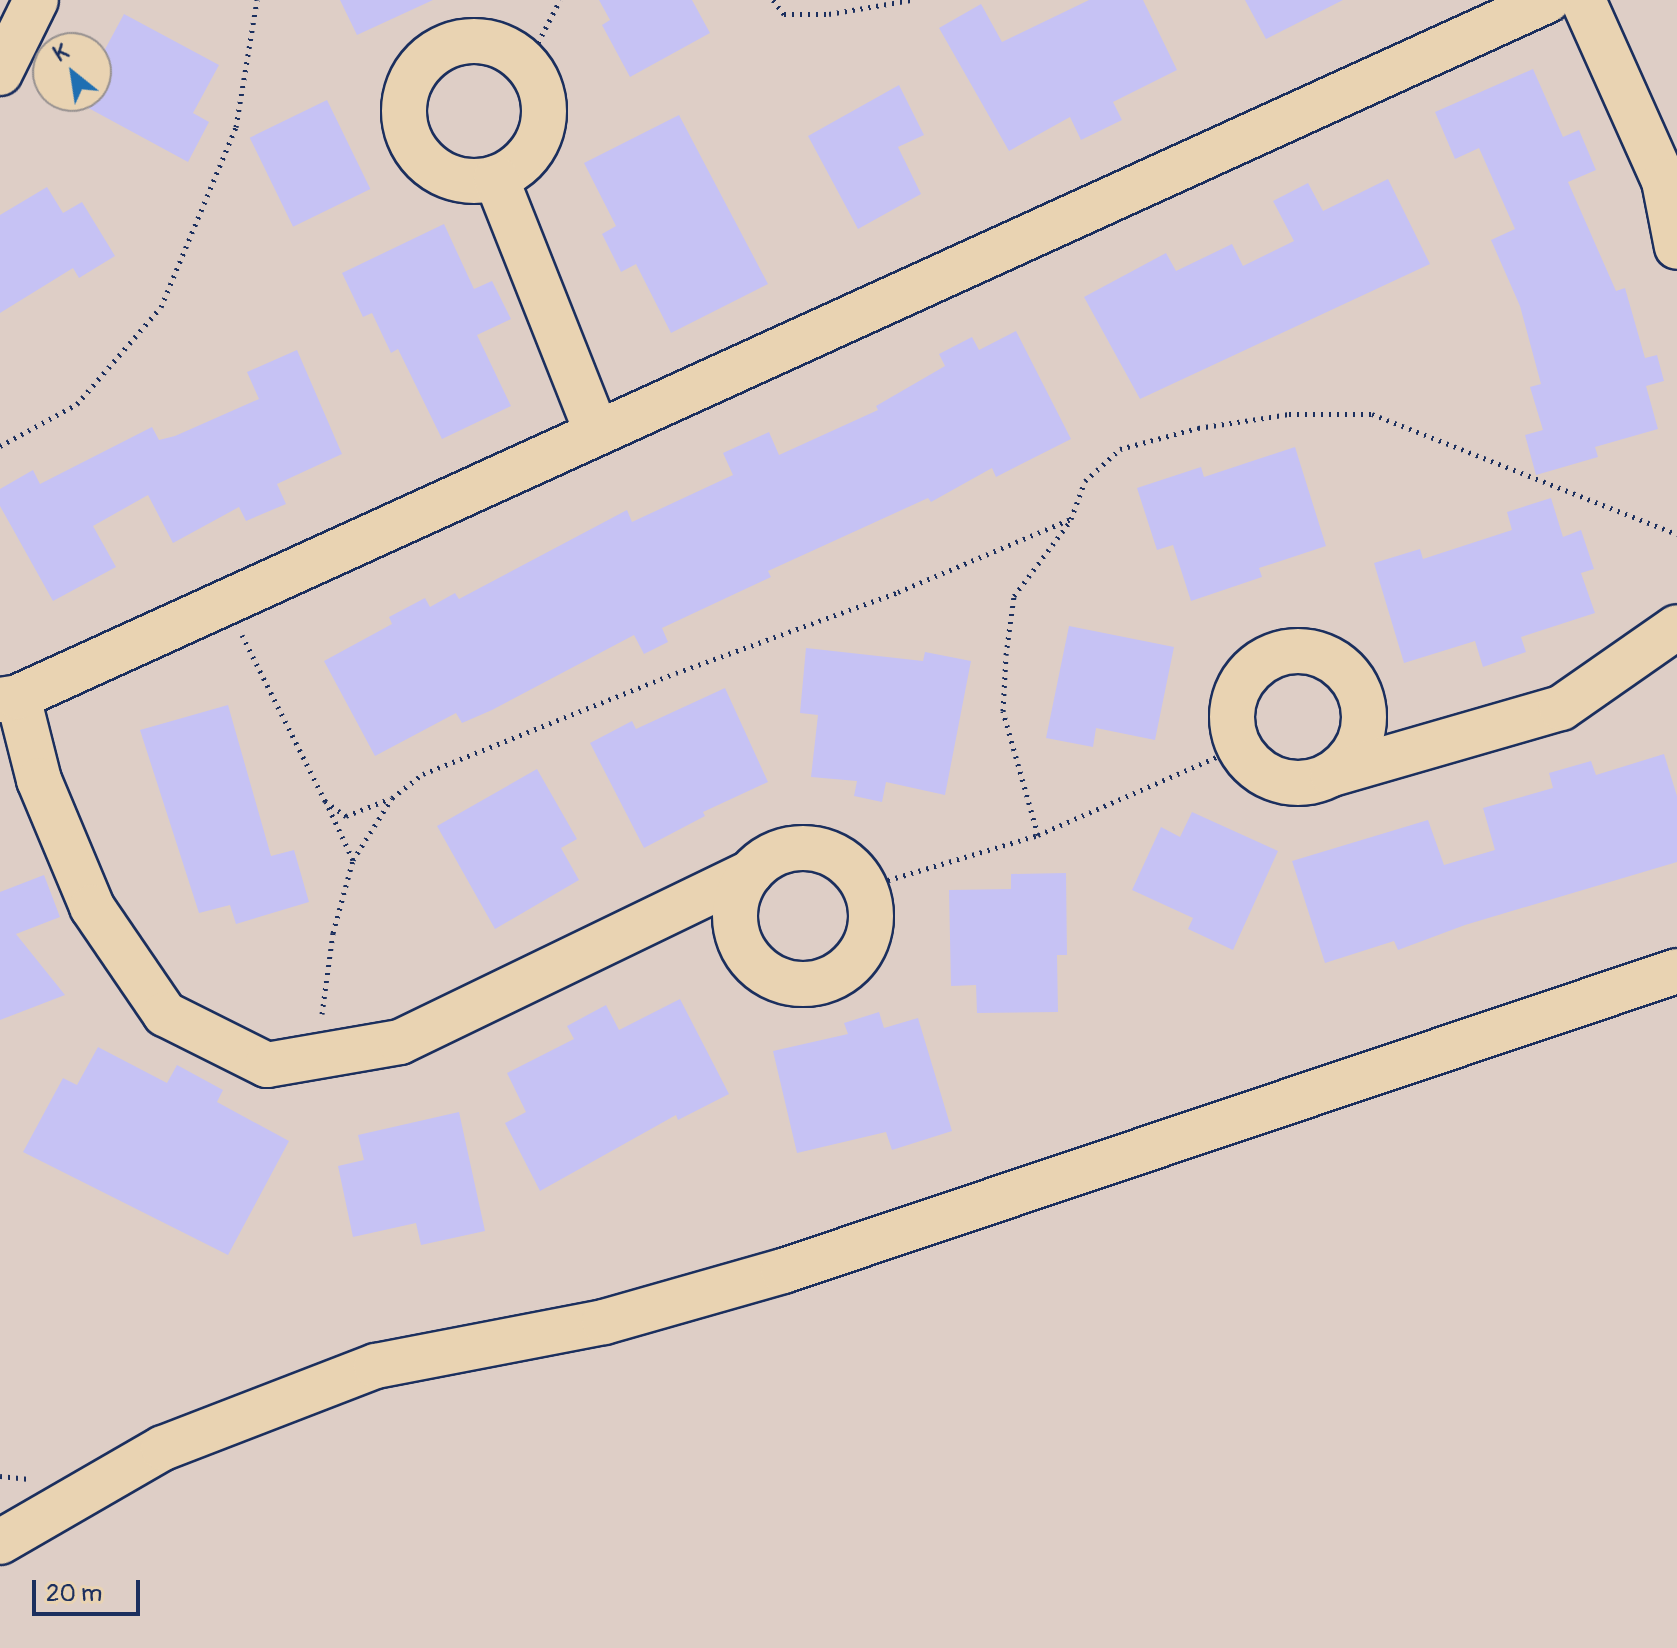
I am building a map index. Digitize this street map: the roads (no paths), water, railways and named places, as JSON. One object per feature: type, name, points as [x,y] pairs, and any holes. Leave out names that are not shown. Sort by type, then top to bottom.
[{"type":"lane","points":[[0,73],[36,0]]},
{"type":"lane","points":[[751,872],[737,898],[735,922],[741,945],[754,965],[797,984],[820,982],[842,972],[859,955],[870,922],[865,887],[838,857],[815,849],[791,849],[769,857],[751,872],[400,1042],[267,1065],[165,1014],[92,907],[9,698],[1548,0]]},
{"type":"lane","points":[[1583,0],[1664,181],[1677,247]]},
{"type":"lane","points":[[484,41],[527,64],[544,100],[544,125],[526,157],[496,178],[458,180],[435,170],[417,153],[404,122],[404,98],[413,74],[430,56],[451,44],[484,41]]},
{"type":"lane","points":[[496,178],[597,433]]},
{"type":"lane","points":[[1332,774],[1358,747],[1364,725],[1363,702],[1346,672],[1317,654],[1279,654],[1258,664],[1242,681],[1233,703],[1239,747],[1265,775],[1287,783],[1310,783],[1561,708],[1677,627]]},
{"type":"lane","points":[[0,1542],[163,1448],[376,1366],[604,1322],[783,1271],[1677,971]]}]
